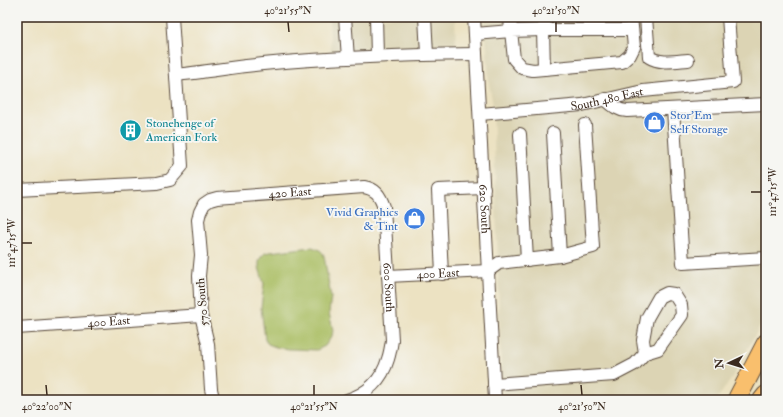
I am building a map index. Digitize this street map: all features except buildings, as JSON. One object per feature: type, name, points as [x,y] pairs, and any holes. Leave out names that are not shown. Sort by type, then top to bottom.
[{"type":"highway","points":[[738,400],[738,397],[766,344]]},
{"type":"highway","points":[[762,400],[766,395]]},
{"type":"street","points":[[17,190],[157,183],[170,180],[182,166],[172,17]]},
{"type":"street","points":[[346,17],[348,58]]},
{"type":"street","points":[[376,17],[377,56]]},
{"type":"street","points":[[425,17],[427,54]]},
{"type":"street","name":"620 South","points":[[474,17],[495,400]]},
{"type":"street","points":[[510,17],[514,59],[522,68],[532,70],[622,62],[630,55],[634,47],[631,17]]},
{"type":"street","points":[[544,69],[543,30],[546,17]]},
{"type":"street","points":[[646,17],[649,57],[660,62],[688,60]]},
{"type":"street","name":"South 480 East","points":[[480,114],[582,105],[642,91],[733,82],[728,17]]},
{"type":"street","points":[[475,34],[543,30],[632,30]]},
{"type":"street","points":[[176,75],[263,64],[348,58],[427,54],[476,54]]},
{"type":"street","points":[[605,99],[621,111],[766,104]]},
{"type":"street","points":[[673,109],[683,263],[766,258]]},
{"type":"street","points":[[488,271],[499,263],[560,256],[593,247],[586,125]]},
{"type":"street","points":[[553,133],[560,256]]},
{"type":"street","points":[[520,134],[527,260]]},
{"type":"street","name":"420 East","points":[[204,204],[217,198],[307,190],[364,187],[376,191]]},
{"type":"street","points":[[442,274],[438,190],[484,188]]},
{"type":"street","name":"600 South","points":[[347,400],[359,396],[376,382],[384,371],[389,359],[392,340],[384,206],[376,191]]},
{"type":"street","name":"570 South","points":[[204,204],[198,220],[201,255],[199,288],[201,315],[208,344],[211,389],[215,400]]},
{"type":"street","name":"400 East","points":[[388,276],[488,271]]},
{"type":"street","points":[[494,384],[614,375],[636,364],[645,353],[658,349],[682,315],[681,305],[674,294],[667,293],[659,297],[647,318],[643,340],[645,353]]},
{"type":"street","name":"400 East","points":[[17,328],[201,315]]},
{"type":"shaded area","points":[[329,17],[455,17],[456,44],[331,52]]},
{"type":"shaded area","points":[[485,17],[766,17],[766,315],[730,381],[716,400],[502,400],[493,105],[489,84]]},
{"type":"green space","points":[[312,247],[321,251],[324,256],[331,297],[329,313],[333,330],[332,336],[325,346],[317,350],[289,349],[268,344],[265,339],[261,308],[264,284],[259,267],[261,257],[265,253],[270,252]]},
{"type":"place","name":"Stor'Em Self Storage","points":[[654,122]]},
{"type":"place","name":"Stonehenge of American Fork","points":[[131,130]]},
{"type":"place","name":"Vivid Graphics & Tint","points":[[414,219]]}]
